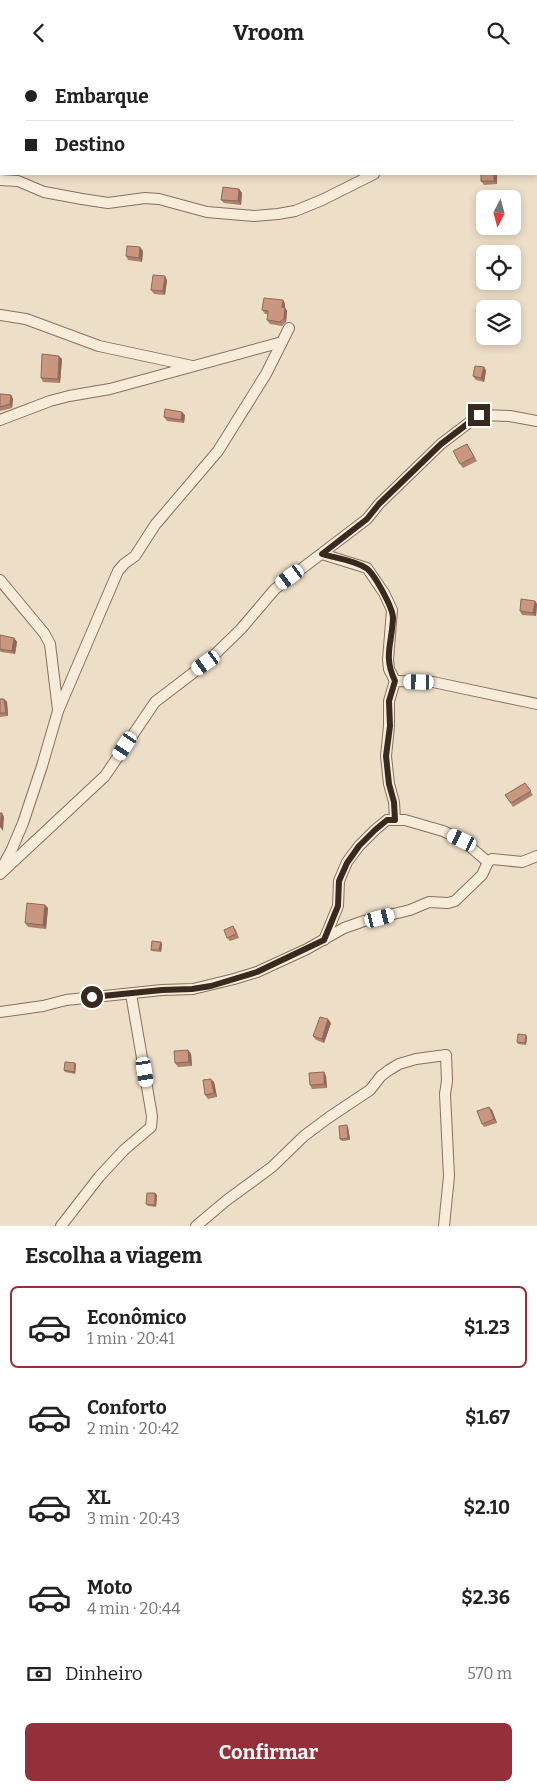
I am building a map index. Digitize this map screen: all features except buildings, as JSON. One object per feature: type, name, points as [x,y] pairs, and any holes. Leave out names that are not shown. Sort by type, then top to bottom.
[{"type":"street","points":[[0,180],[18,181],[44,192],[108,203],[145,198],[159,199],[207,211],[254,216],[278,215],[295,211],[372,175]]},
{"type":"street","points":[[0,315],[26,319],[99,346],[193,366]]},
{"type":"street","points":[[0,873],[23,823],[58,711],[118,571],[134,556],[155,525],[218,451],[266,374],[288,328]]},
{"type":"street","points":[[0,420],[50,401],[110,389],[282,341]]},
{"type":"street","points":[[0,873],[106,776],[155,702],[206,663],[241,629],[274,589],[367,519],[379,504],[441,444],[479,415],[510,416],[537,421]]},
{"type":"street","points":[[322,554],[367,568],[384,593],[392,610],[388,660],[389,669],[395,681],[389,701],[390,726],[386,756],[389,784],[394,802],[395,820]]},
{"type":"street","points":[[0,580],[44,633],[50,644],[58,711]]},
{"type":"street","points":[[395,681],[433,682],[537,704]]},
{"type":"street","points":[[324,940],[338,906],[339,881],[347,863],[359,846],[387,820],[418,823],[443,831],[462,840],[488,862]]},
{"type":"street","points":[[0,1012],[43,1006],[66,1000],[211,986],[257,972],[324,940],[344,928],[364,921],[410,910],[429,903],[455,901],[482,875],[488,862],[492,859],[522,862],[537,856]]},
{"type":"street","points":[[61,1226],[99,1177],[124,1150],[151,1127],[152,1116],[131,994]]},
{"type":"street","points":[[196,1226],[226,1200],[272,1167],[304,1136],[370,1089],[385,1073],[399,1065],[416,1059],[446,1055],[447,1081],[445,1094],[449,1176],[444,1226]]},
{"type":"route","points":[[92,997],[211,986],[257,972],[324,940],[338,906],[339,881],[347,863],[359,846],[375,830],[387,820],[395,820],[394,802],[389,784],[386,756],[390,726],[389,701],[395,681],[389,669],[388,660],[393,619],[392,610],[384,593],[367,568],[322,554],[367,519],[379,504],[441,444],[479,415]]}]
